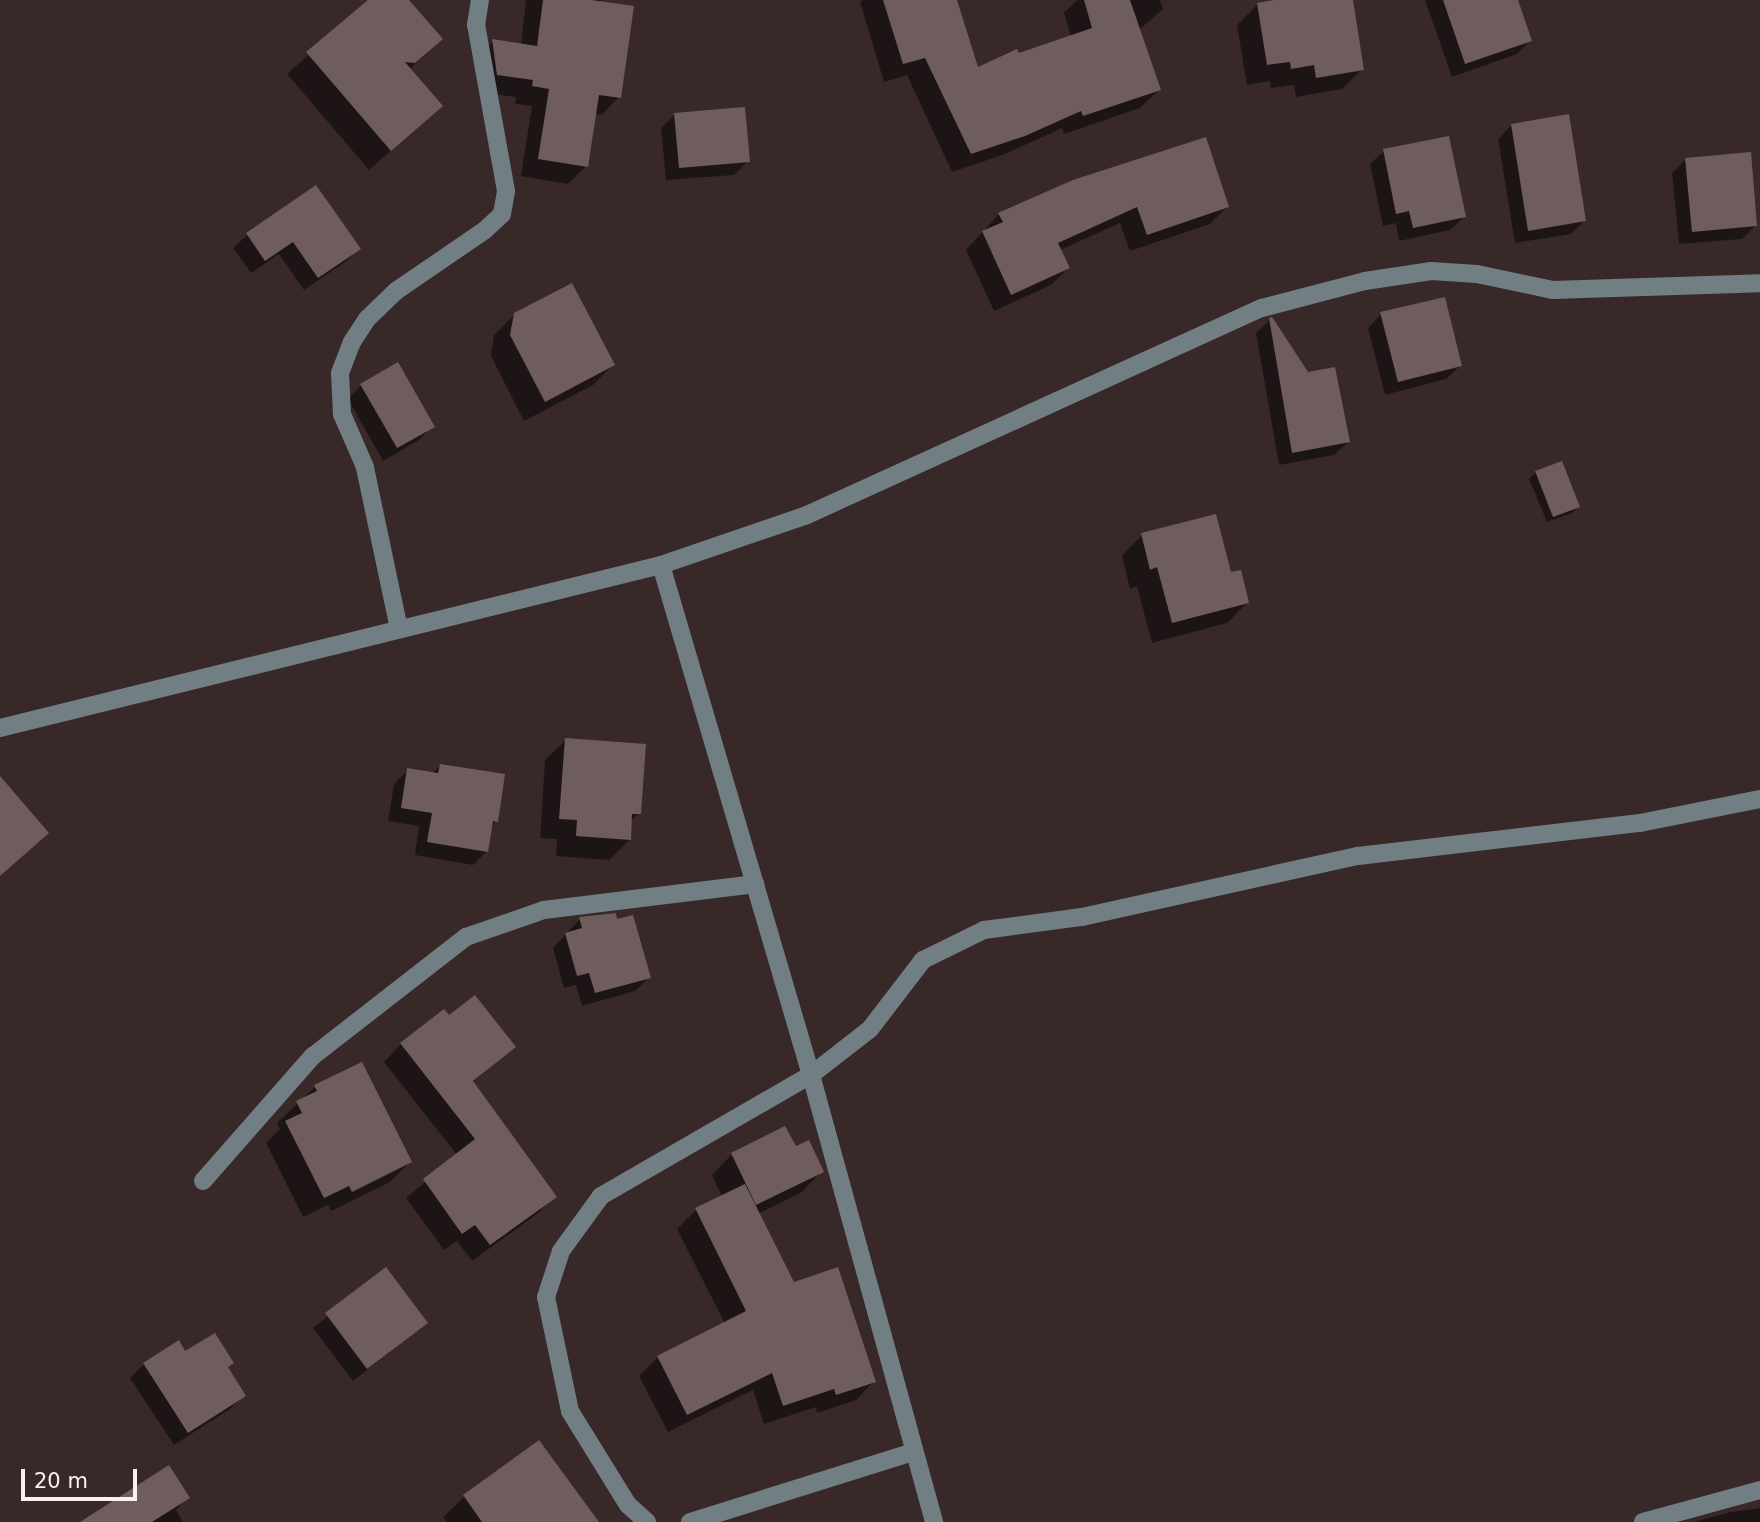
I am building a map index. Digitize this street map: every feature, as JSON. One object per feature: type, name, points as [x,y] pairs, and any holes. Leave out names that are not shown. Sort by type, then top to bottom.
[{"type":"street","points":[[399,629],[365,467],[342,414],[340,373],[352,342],[367,319],[396,291],[485,230],[502,214],[506,191],[476,25],[480,0]]},
{"type":"street","points":[[0,728],[661,565],[807,515],[1262,308],[1364,281],[1431,271],[1477,274],[1553,290],[1760,283]]},
{"type":"street","points":[[661,565],[811,1075],[934,1522]]},
{"type":"street","points":[[647,1522],[628,1505],[570,1411],[546,1297],[561,1251],[601,1196],[811,1075],[870,1029],[923,960],[984,930],[1082,917],[1358,856],[1640,823],[1760,799]]},
{"type":"street","points":[[203,1181],[313,1056],[466,937],[544,910],[755,884]]},
{"type":"street","points":[[690,1522],[913,1452]]},
{"type":"street","points":[[1643,1522],[1760,1490]]},
{"type":"building","points":[[368,0],[409,0],[443,39],[415,63],[405,62],[443,106],[391,151],[306,52]]},
{"type":"building","points":[[543,0],[592,0],[634,6],[621,98],[599,95],[588,167],[538,159],[549,89],[532,86],[533,80],[497,75],[492,39],[537,46]]},
{"type":"building","points":[[883,0],[957,0],[978,67],[1017,49],[1019,53],[1092,28],[1084,0],[1130,0],[1161,90],[1083,116],[1081,111],[1025,136],[971,154],[925,58],[903,64]]},
{"type":"building","points":[[1274,0],[1353,0],[1364,70],[1316,78],[1314,65],[1291,69],[1290,62],[1267,65],[1257,3]]},
{"type":"building","points":[[1443,0],[1518,0],[1532,41],[1465,64]]},
{"type":"building","points":[[745,107],[750,162],[679,168],[674,113]]},
{"type":"building","points":[[1569,114],[1586,221],[1528,231],[1511,124]]},
{"type":"building","points":[[1449,136],[1466,217],[1413,228],[1409,211],[1396,214],[1383,149]]},
{"type":"building","points":[[1206,137],[1229,207],[1147,235],[1137,207],[1058,243],[1070,268],[1011,295],[982,231],[1003,222],[998,213],[1073,180]]},
{"type":"building","points":[[1751,152],[1757,226],[1692,232],[1685,158]]},
{"type":"building","points":[[316,185],[361,249],[318,278],[293,242],[265,261],[246,233]]},
{"type":"building","points":[[572,283],[615,365],[545,402],[510,335],[514,313]]},
{"type":"building","points":[[1445,297],[1462,366],[1398,382],[1380,312]]},
{"type":"building","points":[[1272,317],[1308,372],[1335,367],[1350,442],[1292,453],[1269,318]]},
{"type":"building","points":[[398,362],[435,427],[397,448],[360,384]]},
{"type":"building","points":[[1562,461],[1580,507],[1553,517],[1535,471]]},
{"type":"building","points":[[1216,514],[1231,572],[1241,570],[1249,603],[1172,623],[1157,567],[1150,570],[1141,533]]},
{"type":"building","points":[[565,738],[646,744],[641,814],[632,814],[631,840],[576,836],[577,820],[559,819]]},
{"type":"building","points":[[440,764],[505,774],[498,822],[493,821],[488,852],[427,842],[432,813],[401,808],[407,768],[438,773]]},
{"type":"building","points":[[0,776],[49,833],[0,876]]},
{"type":"building","points":[[616,913],[617,919],[633,915],[651,978],[595,993],[589,973],[577,976],[565,933],[582,928],[579,917]]},
{"type":"building","points":[[475,995],[516,1047],[473,1081],[557,1197],[490,1245],[475,1225],[462,1234],[423,1179],[475,1139],[400,1043],[444,1009],[449,1015]]},
{"type":"building","points":[[362,1062],[412,1162],[352,1192],[349,1186],[324,1198],[285,1121],[302,1113],[296,1101],[317,1091],[314,1085]]},
{"type":"building","points":[[785,1126],[796,1146],[809,1140],[824,1172],[756,1205],[731,1153]]},
{"type":"building","points":[[745,1184],[794,1282],[838,1267],[876,1382],[836,1395],[834,1389],[783,1406],[772,1373],[687,1415],[657,1356],[746,1311],[695,1208]]},
{"type":"building","points":[[386,1267],[428,1323],[367,1369],[325,1313]]},
{"type":"building","points":[[215,1333],[234,1363],[228,1367],[246,1396],[188,1433],[143,1363],[179,1340],[185,1351]]},
{"type":"building","points":[[539,1440],[599,1522],[482,1522],[463,1495]]},
{"type":"building","points":[[169,1465],[190,1498],[152,1522],[80,1522]]}]
